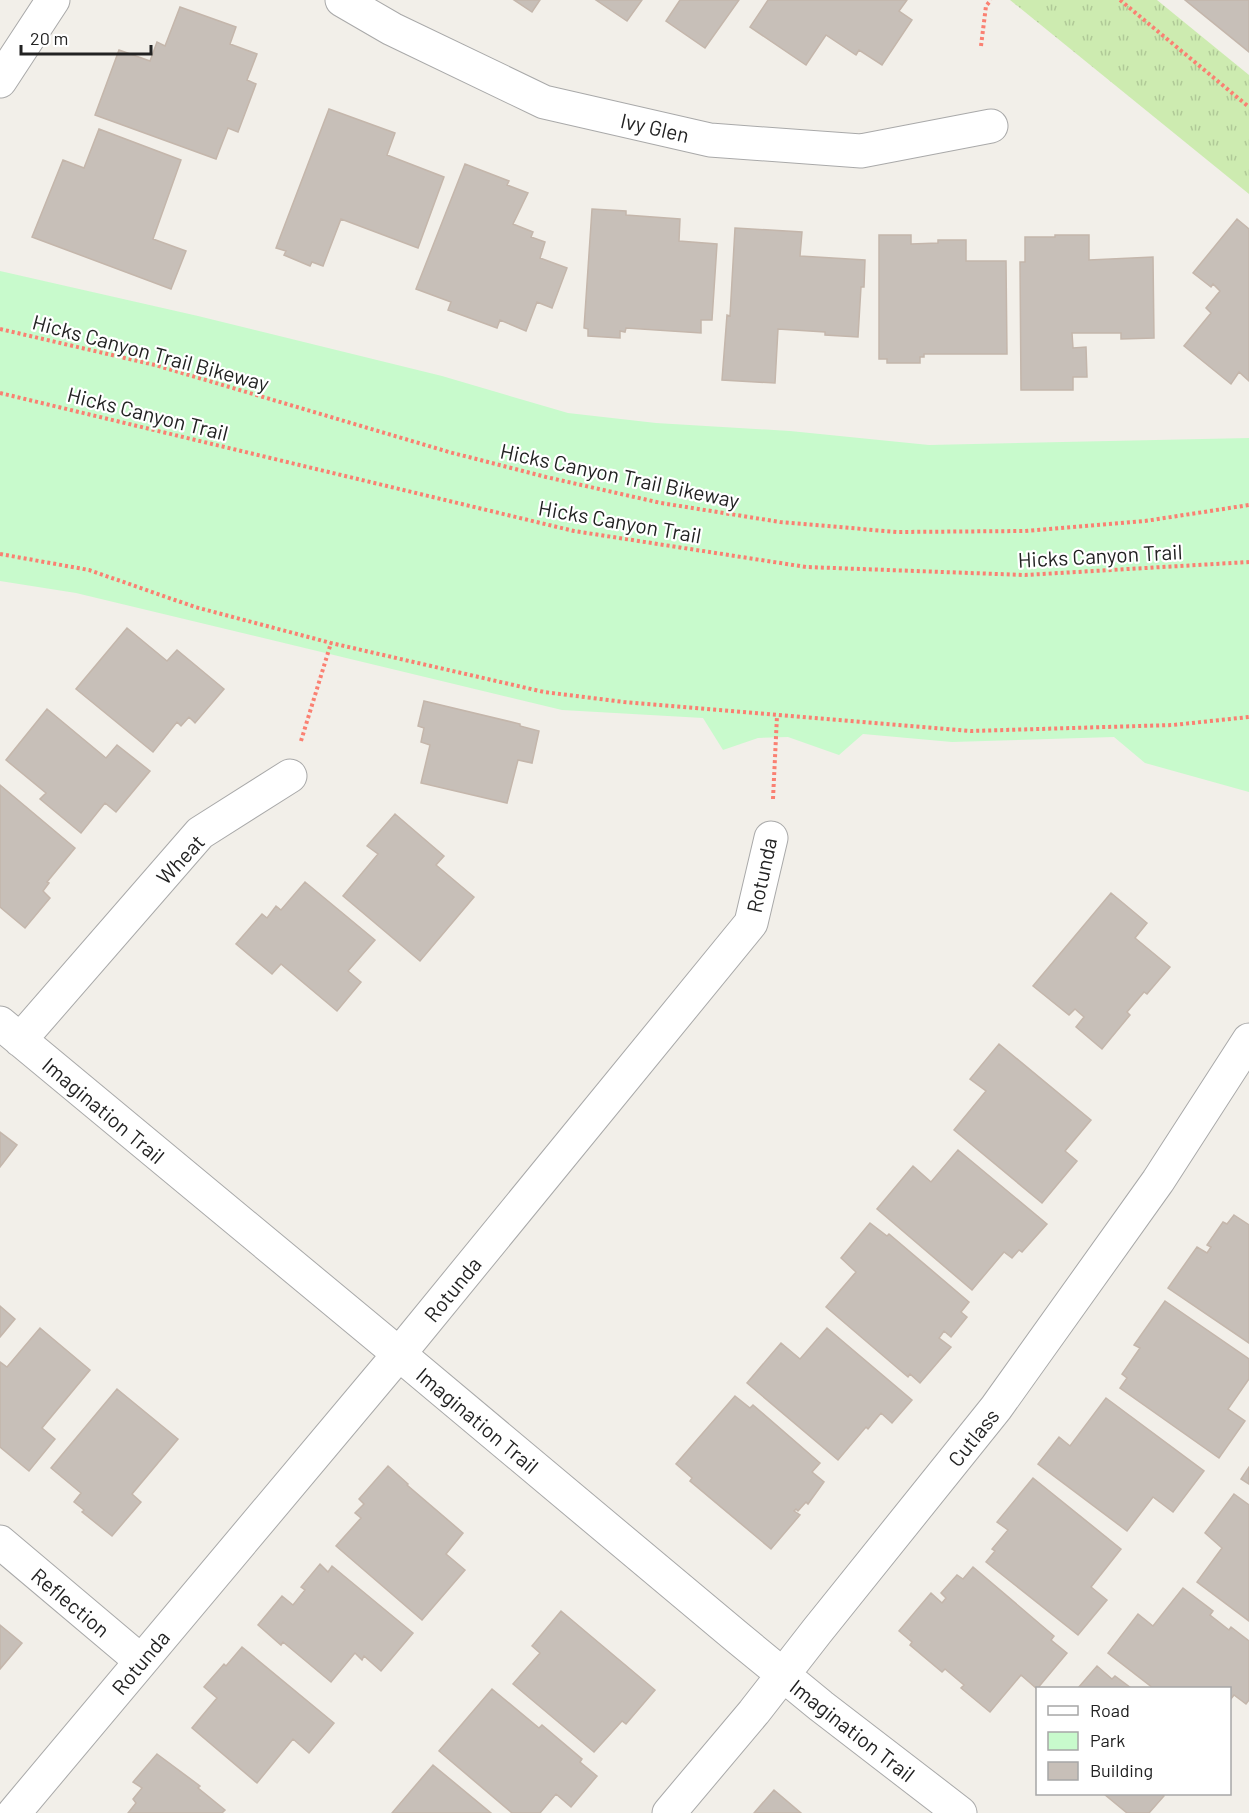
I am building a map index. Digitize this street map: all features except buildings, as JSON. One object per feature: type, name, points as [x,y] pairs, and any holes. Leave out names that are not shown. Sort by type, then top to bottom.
[{"type":"street","points":[[0,81],[53,0]]},
{"type":"street","name":"Ivy Glen","points":[[342,0],[392,29],[544,102],[710,140],[861,151],[991,126]]},
{"type":"street","name":"Wheat","points":[[10,1032],[200,833],[290,776]]},
{"type":"street","name":"Rotunda","points":[[14,1813],[399,1354],[751,923],[771,838]]},
{"type":"street","name":"Imagination Trail","points":[[10,1032],[783,1674],[960,1813]]},
{"type":"street","name":"Cutlass","points":[[669,1813],[754,1712],[996,1408],[1158,1181],[1249,1040]]},
{"type":"street","name":"Reflection","points":[[0,1542],[141,1661]]},
{"type":"path","points":[[981,46],[986,6],[991,0]]},
{"type":"path","points":[[1120,0],[1249,107]]},
{"type":"path","name":"Hicks Canyon Trail Bikeway","points":[[0,329],[155,364],[449,452],[546,477],[661,502],[780,522],[897,532],[1024,531],[1145,521],[1249,505]]},
{"type":"path","name":"Hicks Canyon Trail","points":[[0,393],[574,531],[806,567],[1025,576],[1249,562]]},
{"type":"path","points":[[0,554],[89,570],[195,607],[331,643],[544,692],[777,716],[971,731],[1173,725],[1249,717]]},
{"type":"path","points":[[290,776],[331,643]]},
{"type":"path","name":"Rotunda","points":[[771,838],[777,716]]},
{"type":"green space","points":[[1010,0],[1157,0],[1249,75],[1249,194]]},
{"type":"green space","points":[[0,271],[198,316],[442,376],[568,413],[656,423],[790,431],[929,445],[1249,438],[1249,792],[1145,763],[1114,737],[952,742],[863,734],[839,755],[788,737],[758,738],[723,750],[703,718],[562,710],[76,593],[0,581]]}]
